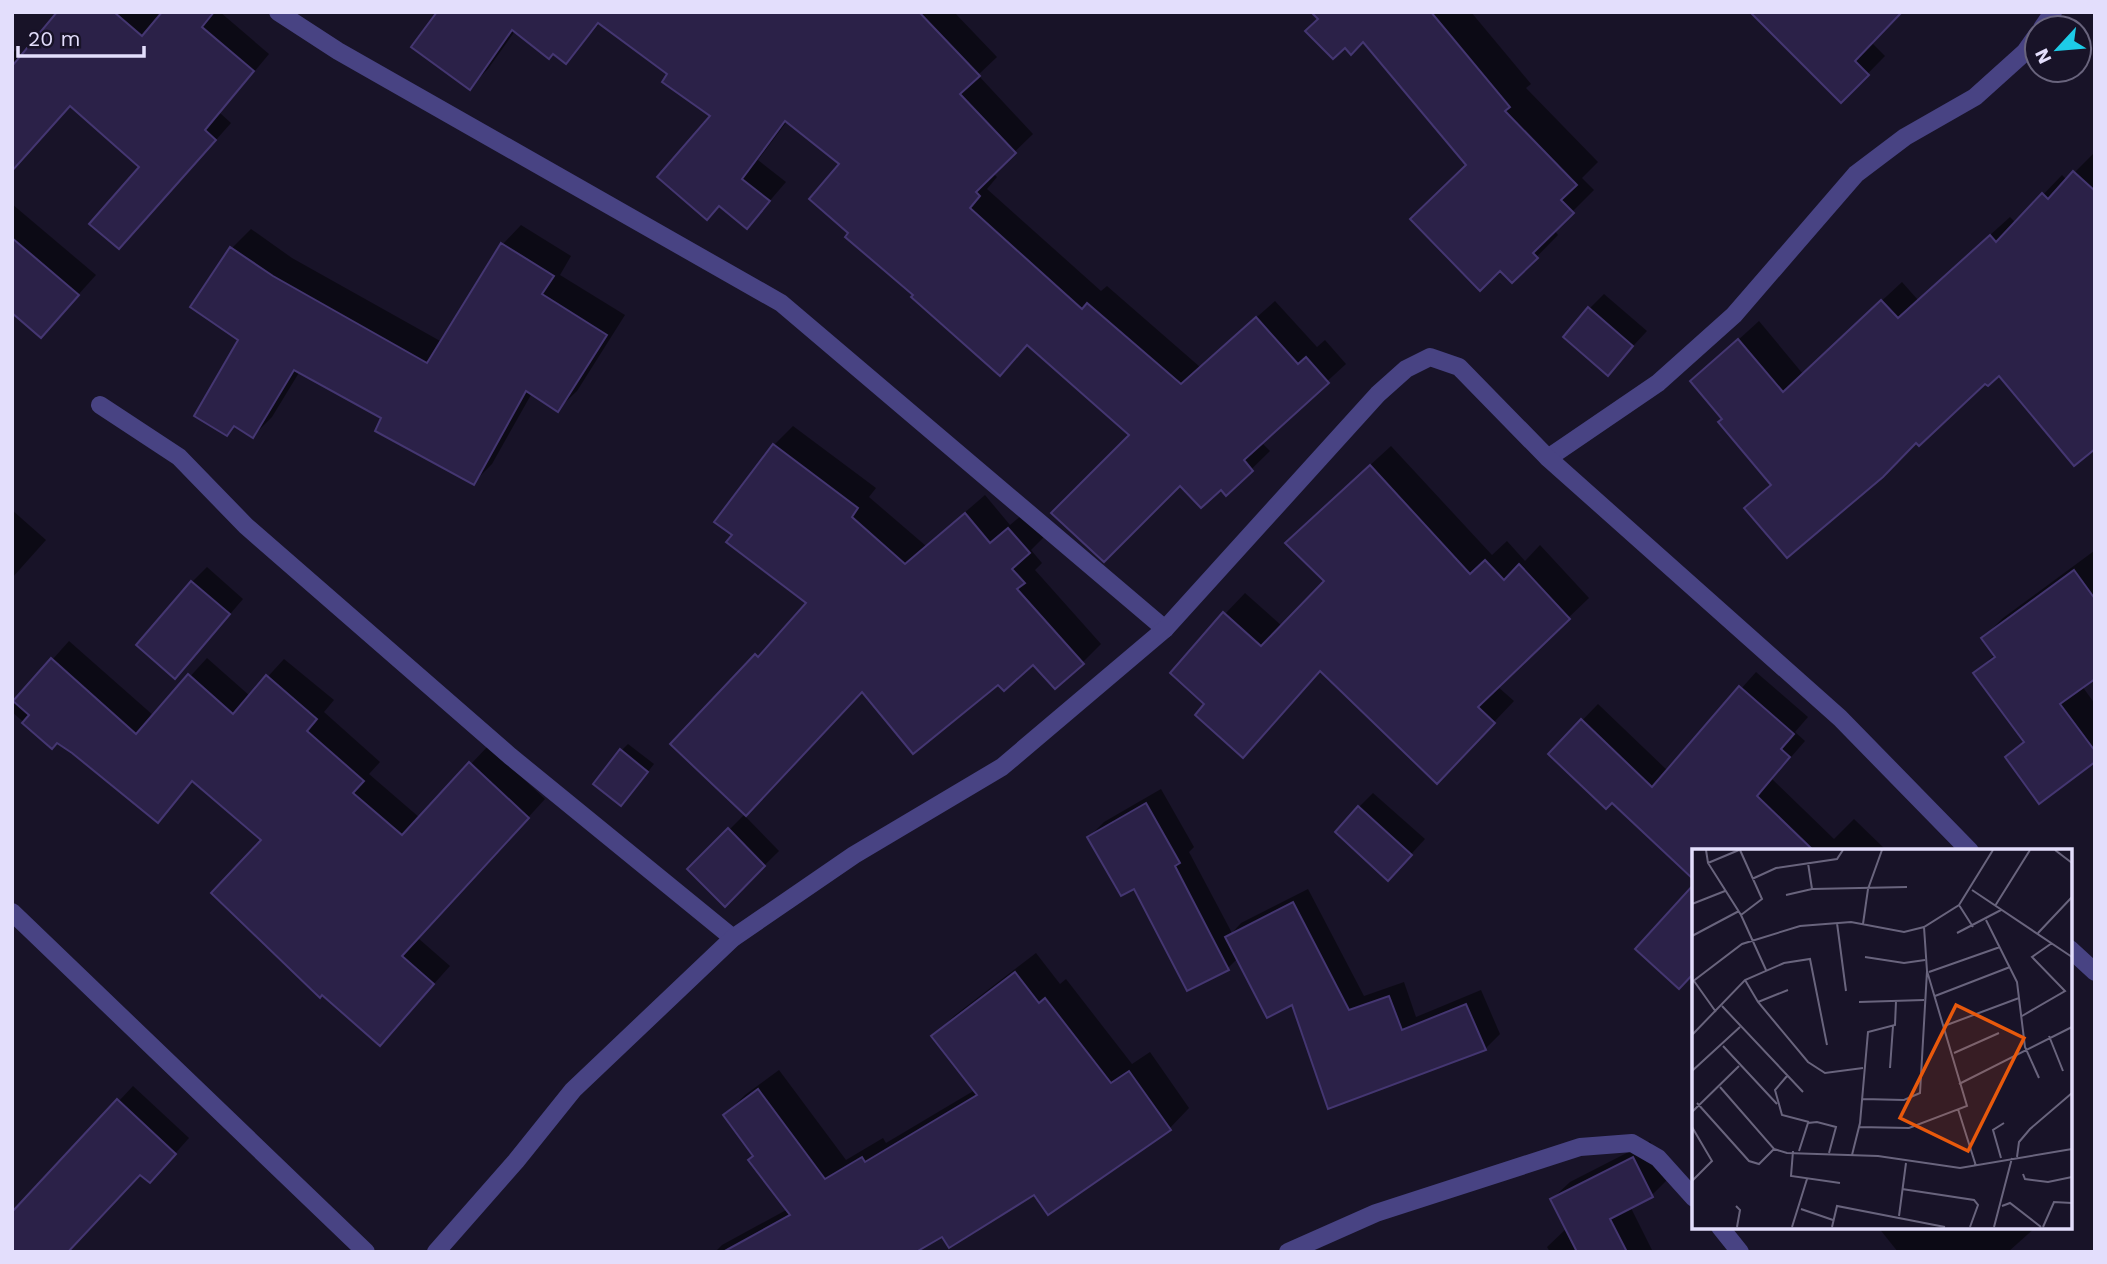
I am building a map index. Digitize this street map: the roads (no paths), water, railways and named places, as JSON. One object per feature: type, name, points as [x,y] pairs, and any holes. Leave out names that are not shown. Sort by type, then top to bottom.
[{"type":"street","points":[[278,12],[338,51],[781,303],[1165,629]]},
{"type":"street","points":[[1548,458],[1658,383],[1734,315],[1856,174],[1905,137],[1975,97],[2023,54]]},
{"type":"street","points":[[436,1252],[516,1161],[573,1090],[733,938],[853,855],[1002,767],[1165,629],[1378,394],[1406,369],[1430,357],[1459,367],[1548,458],[1840,718],[1968,849]]},
{"type":"street","points":[[100,405],[179,457],[246,526],[490,739],[733,938]]},
{"type":"street","points":[[12,912],[366,1252]]},
{"type":"street","points":[[2072,951],[2095,972]]},
{"type":"street","points":[[1288,1252],[1376,1213],[1580,1147],[1632,1143],[1658,1158],[1692,1196]]},
{"type":"street","points":[[1722,1229],[1741,1252]]}]
